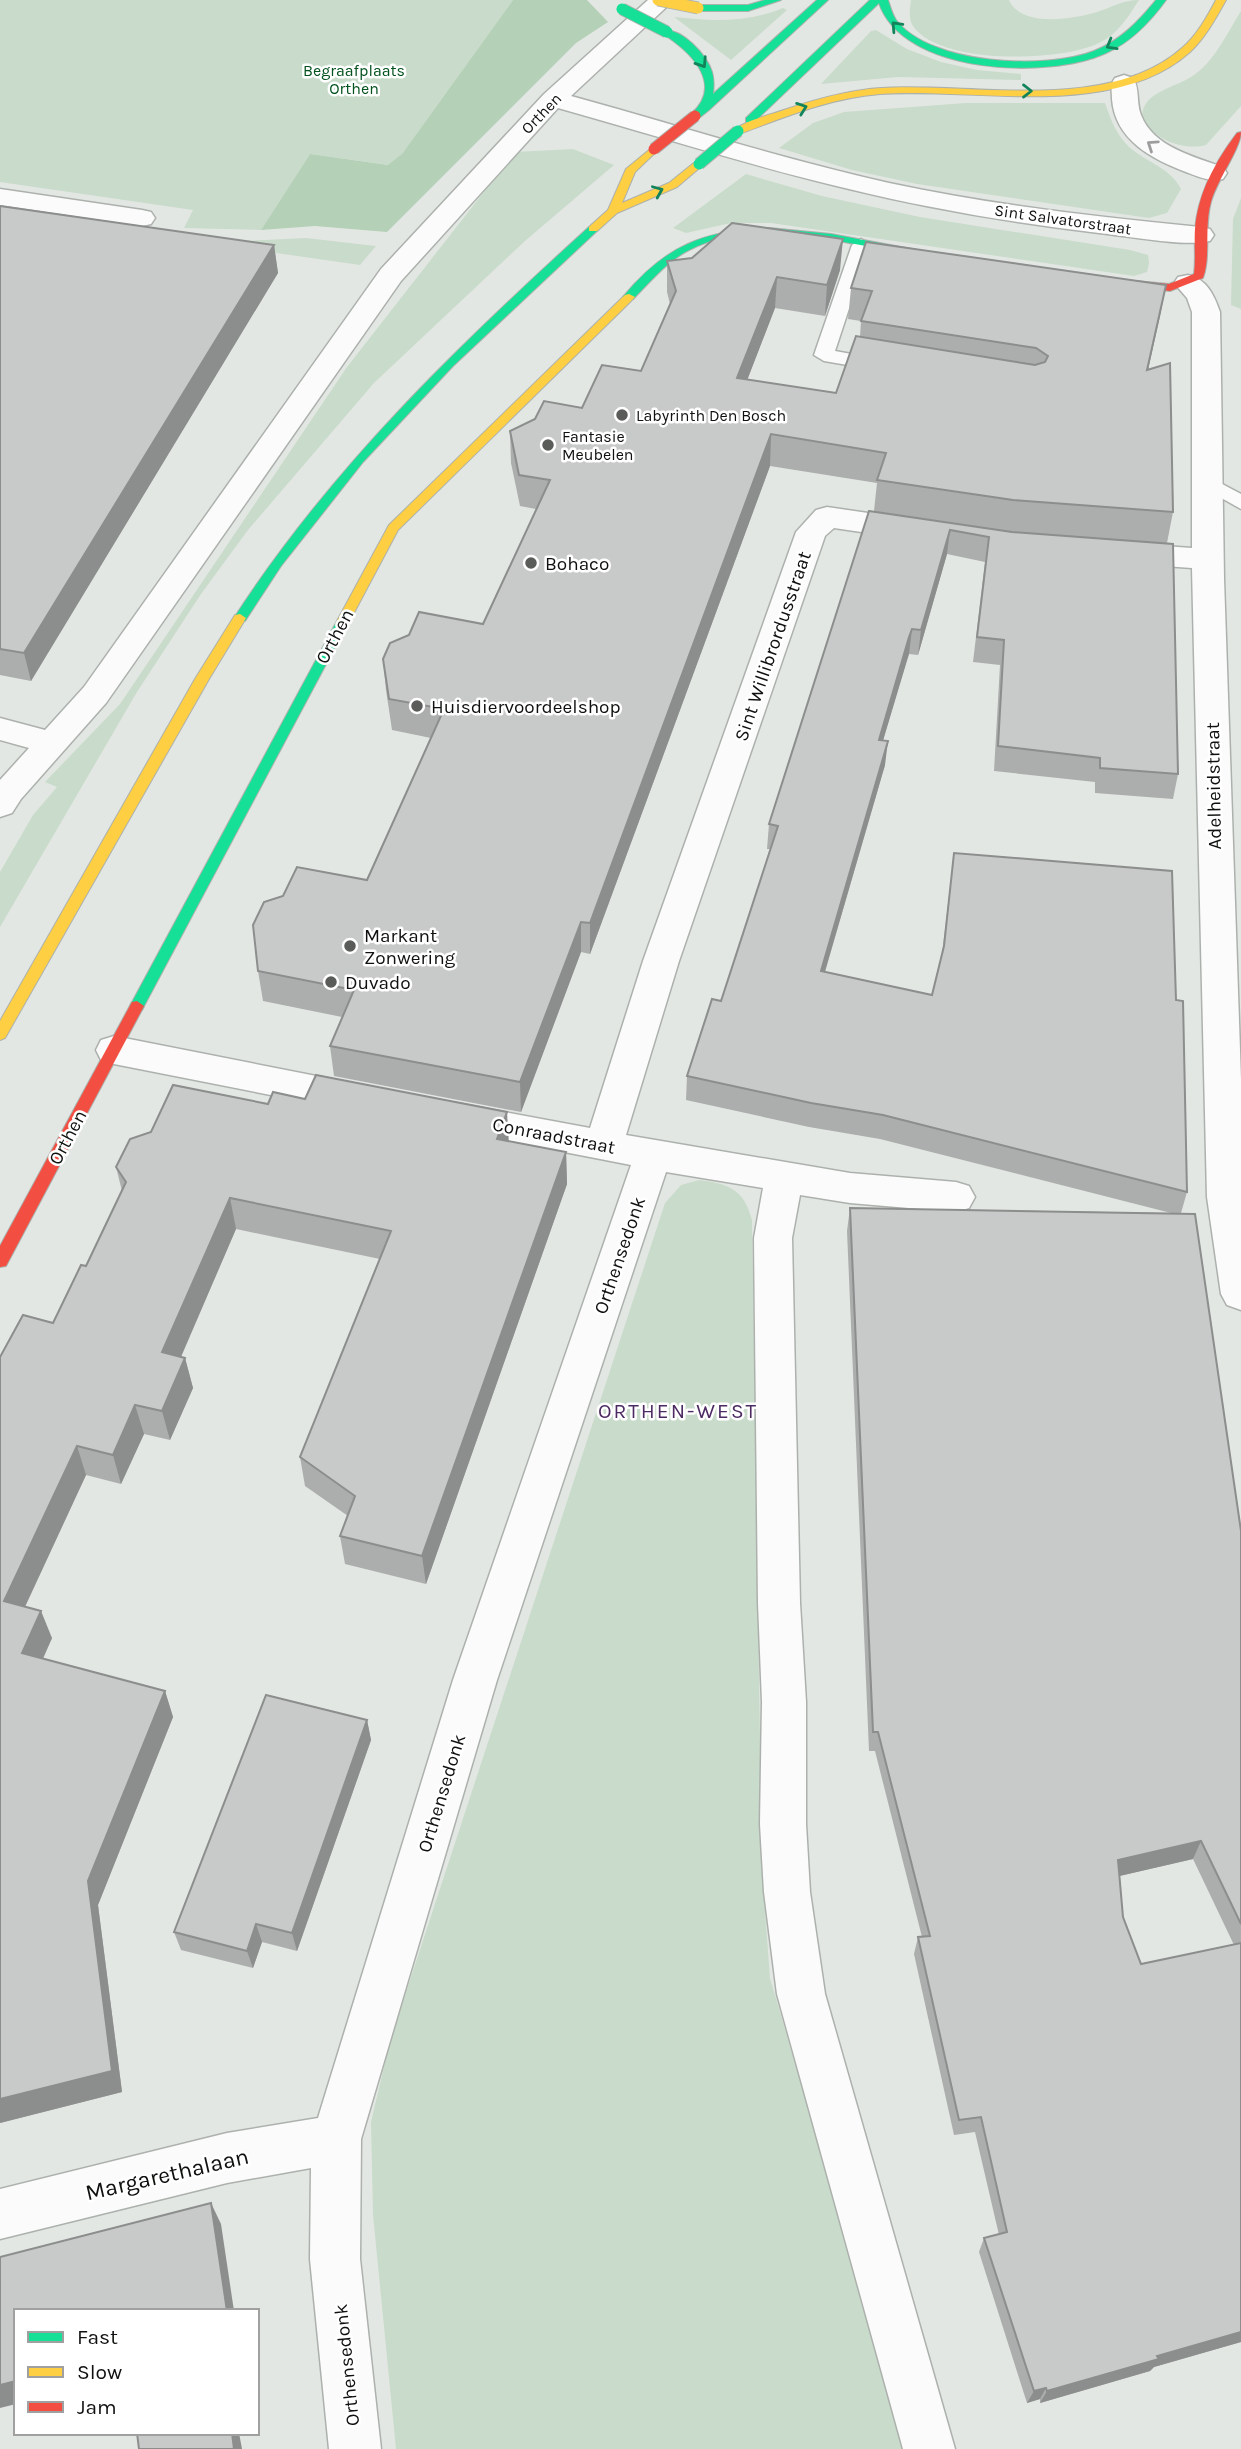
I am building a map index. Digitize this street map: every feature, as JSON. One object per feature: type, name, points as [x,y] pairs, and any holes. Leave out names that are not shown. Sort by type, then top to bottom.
[{"type":"main road","points":[[660,0],[698,8],[750,7],[776,0]]},
{"type":"main road","points":[[613,211],[630,171],[700,112],[823,0]]},
{"type":"main road","points":[[0,1034],[202,679],[257,591],[310,520],[396,417],[502,311],[613,211],[673,185],[738,131],[876,0]]},
{"type":"main road","points":[[883,0],[889,20],[906,36],[934,50],[986,61],[1038,65],[1089,57],[1108,48],[1145,21],[1161,0]]},
{"type":"main road","points":[[738,131],[809,105],[863,93],[926,90],[1056,91],[1125,83],[1159,70],[1181,55],[1201,33],[1221,0]]},
{"type":"main road","points":[[617,5],[688,44],[712,79],[710,95],[700,112]]},
{"type":"main road","points":[[1102,281],[1170,288],[1188,284],[1199,276],[1202,264],[1200,235],[1214,173],[1241,135]]},
{"type":"main road","name":"Orthen","points":[[0,1261],[393,528],[671,257],[711,237],[737,232],[764,231],[861,245]]},
{"type":"main road","points":[[861,245],[936,256]]},
{"type":"street","name":"Orthen","points":[[0,805],[9,791],[95,695],[391,275],[553,99],[660,0]]},
{"type":"street","points":[[1125,83],[1127,114],[1135,133],[1182,162],[1214,173]]},
{"type":"street","name":"Sint Salvatorstraat","points":[[553,99],[823,174],[944,202],[1096,225],[1200,235]]},
{"type":"street","points":[[1,200],[142,218]]},
{"type":"street","name":"Adelheidstraat","points":[[1188,284],[1200,295],[1206,312],[1208,559],[1226,1197],[1241,1294]]},
{"type":"street","name":"Sint Willibrordusstraat","points":[[604,1144],[661,961],[811,532],[827,517],[943,534]]},
{"type":"street","points":[[1088,550],[1208,559]]},
{"type":"street","points":[[0,729],[52,743]]},
{"type":"street","name":"Conraadstraat","points":[[114,1051],[653,1155],[850,1188],[956,1197]]},
{"type":"street","name":"Orthensedonk","points":[[355,2449],[335,2259],[336,2139],[475,1680],[653,1155]]},
{"type":"street","points":[[784,1177],[773,1238],[779,1589],[784,1702],[783,1824],[787,1892],[801,1994],[929,2449]]},
{"type":"street","name":"Margarethalaan","points":[[0,2214],[227,2158],[336,2139]]},
{"type":"lane","points":[[861,245],[824,355],[906,369]]},
{"type":"lane","points":[[1207,482],[1241,503]]},
{"type":"green space","name":"Begraafplaats Orthen","points":[[0,0],[513,0],[402,154],[389,165],[310,154],[261,230],[184,228],[193,210],[0,182]]},
{"type":"green space","points":[[513,0],[587,0],[608,22],[576,43],[387,232],[315,226],[261,230],[310,154],[388,165],[402,154]]},
{"type":"green space","points":[[911,0],[1009,0],[1015,9],[1025,15],[1062,19],[1087,15],[1122,2],[1139,0],[1117,30],[1099,43],[1058,54],[1002,56],[973,54],[927,39],[911,23]]},
{"type":"green space","points":[[783,8],[787,10],[731,60],[674,17],[729,20]]},
{"type":"green space","points":[[1241,11],[1241,106],[1206,145],[1178,145],[1160,137],[1146,124],[1142,116],[1148,101],[1191,77],[1207,64]]},
{"type":"green space","points":[[876,30],[907,49],[941,62],[977,70],[1021,74],[1021,80],[898,77],[821,84],[871,31]]},
{"type":"green space","points":[[966,103],[1105,103],[1124,142],[1171,176],[1181,189],[1167,213],[1149,218],[917,184],[852,170],[779,148],[813,123],[844,112]]},
{"type":"green space","points":[[573,149],[614,165],[525,241],[374,383],[248,530],[201,594],[137,692],[0,927],[0,872],[33,815],[57,787],[45,782],[120,704],[347,367],[515,152]]},
{"type":"green space","points":[[746,174],[822,196],[920,217],[1130,250],[1148,255],[1147,272],[1134,276],[771,223],[731,223],[686,233],[673,228]]},
{"type":"green space","points":[[1241,198],[1241,309],[1231,305],[1233,219]]},
{"type":"green space","points":[[306,238],[376,246],[360,265],[206,243]]},
{"type":"green space","points":[[699,1180],[734,1190],[745,1201],[752,1220],[762,1870],[770,1978],[908,2449],[396,2449],[373,2215],[371,2122],[390,2041],[665,1203],[681,1185]]},
{"type":"building","points":[[0,206],[274,245],[24,653],[0,649]]},
{"type":"building","points":[[732,223],[843,239],[827,285],[777,277],[737,378],[836,393],[856,336],[1035,365],[1045,362],[1048,356],[1036,348],[861,321],[872,291],[851,288],[866,242],[1166,285],[1147,370],[1170,363],[1173,512],[1013,500],[877,480],[886,453],[771,434],[590,923],[581,922],[520,1082],[330,1046],[354,990],[258,971],[253,925],[264,902],[283,896],[297,867],[367,880],[444,709],[389,699],[383,659],[390,643],[409,635],[419,612],[483,624],[550,480],[519,475],[510,431],[535,419],[544,401],[582,408],[602,365],[641,371],[676,291],[667,261],[692,258]]},
{"type":"building","points":[[869,511],[1012,532],[1173,544],[1178,774],[1100,768],[1100,758],[998,746],[1004,640],[977,637],[989,537],[950,530],[921,630],[912,629],[909,637],[879,740],[888,741],[821,971],[932,995],[944,946],[954,853],[1172,871],[1176,1000],[1183,1001],[1187,1192],[883,1115],[811,1103],[687,1076],[712,999],[721,1001],[778,826],[769,824]]},
{"type":"building","points":[[316,1075],[507,1112],[497,1139],[566,1152],[422,1556],[340,1536],[355,1496],[300,1457],[391,1231],[230,1198],[162,1352],[185,1358],[162,1411],[135,1405],[113,1455],[77,1446],[4,1601],[41,1611],[22,1653],[165,1691],[88,1881],[112,2071],[0,2099],[0,1357],[23,1315],[53,1323],[81,1265],[86,1266],[126,1182],[116,1167],[130,1139],[151,1132],[173,1085],[268,1104],[273,1092],[305,1099]]},
{"type":"building","points":[[850,1208],[1195,1214],[1241,1531],[1241,1924],[1201,1841],[1118,1860],[1123,1917],[1141,1964],[1241,1943],[1241,2332],[1047,2391],[1046,2388],[1034,2391],[984,2238],[1007,2232],[981,2117],[959,2120],[918,1937],[930,1936],[878,1732],[873,1732]]},
{"type":"building","points":[[266,1695],[367,1720],[292,1933],[256,1924],[247,1951],[174,1932]]},
{"type":"building","points":[[211,2203],[227,2309],[14,2309],[14,2382],[0,2385],[0,2257]]},
{"type":"building","points":[[137,2435],[232,2435],[234,2449],[139,2449]]},
{"type":"traffic: fast","points":[[698,8],[748,8],[776,0]]},
{"type":"traffic: fast","points":[[695,116],[823,0]]},
{"type":"traffic: fast","points":[[750,120],[876,0]]},
{"type":"traffic: fast","points":[[883,0],[894,24],[934,50],[960,58],[1015,65],[1068,61],[1101,52],[1130,34],[1161,0]]},
{"type":"traffic: fast","points":[[622,9],[667,32]]},
{"type":"traffic: fast","points":[[667,32],[689,47],[703,62],[709,82],[705,108]]},
{"type":"traffic: fast","points":[[699,164],[738,131]]},
{"type":"traffic: fast","points":[[240,618],[317,510],[403,411],[496,318],[593,229]]},
{"type":"traffic: fast","points":[[629,297],[663,263],[686,247],[711,237],[739,232],[800,233],[917,253]]},
{"type":"traffic: fast","points":[[137,1006],[343,621]]},
{"type":"traffic: slow","points":[[658,0],[698,8]]},
{"type":"traffic: slow","points":[[738,131],[808,106],[863,93],[918,90],[1036,93],[1112,85],[1148,74],[1180,55],[1198,37],[1221,0]]},
{"type":"traffic: slow","points":[[613,211],[630,171],[654,149]]},
{"type":"traffic: slow","points":[[593,229],[613,211],[673,185],[699,164]]},
{"type":"traffic: slow","points":[[343,621],[393,528],[629,297]]},
{"type":"traffic: slow","points":[[0,1034],[202,679],[240,618]]},
{"type":"traffic: jam","points":[[654,149],[695,116]]},
{"type":"traffic: jam","points":[[1112,282],[1170,288],[1199,276],[1201,226],[1209,189],[1226,155],[1241,135]]},
{"type":"traffic: jam","points":[[0,1261],[137,1006]]},
{"type":"place","name":"Labyrinth Den Bosch","points":[[622,415]]},
{"type":"place","name":"Fantasie Meubelen","points":[[548,445]]},
{"type":"place","name":"Bohaco","points":[[531,563]]},
{"type":"place","name":"Huisdiervoordeelshop","points":[[417,706]]},
{"type":"place","name":"Markant Zonwering","points":[[350,946]]},
{"type":"place","name":"Duvado","points":[[331,982]]},
{"type":"district","name":"ORTHEN-WEST","points":[[678,1411]]}]
